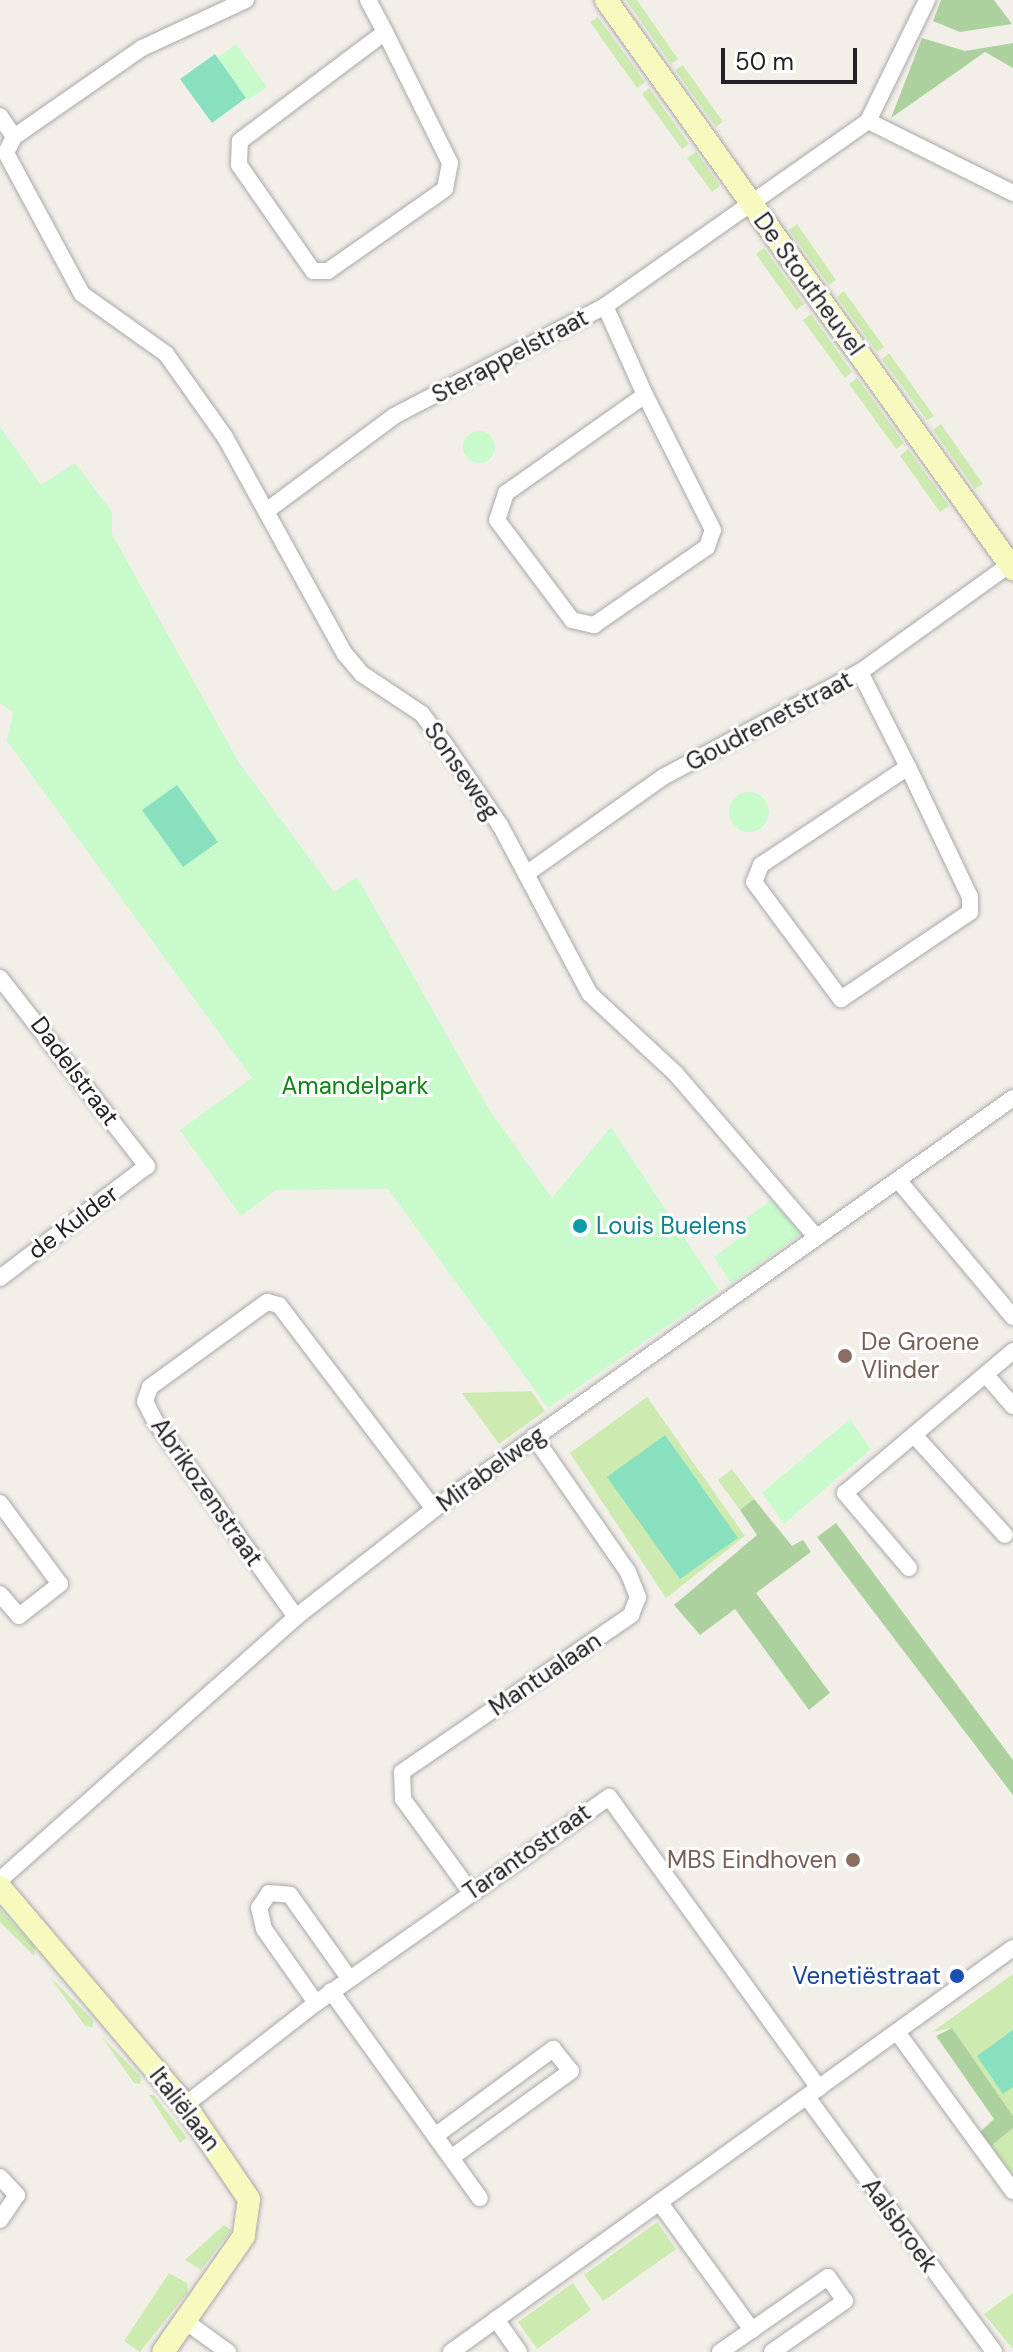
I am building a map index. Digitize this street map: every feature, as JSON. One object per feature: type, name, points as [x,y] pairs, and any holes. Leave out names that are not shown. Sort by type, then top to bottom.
[{"type":"street","points":[[0,116],[14,137],[142,48],[246,0]]},
{"type":"street","points":[[368,0],[385,32],[450,163],[445,189],[328,271],[313,271],[239,165],[240,141],[385,32]]},
{"type":"street","name":"De Stoutheuvel","points":[[606,0],[1012,565]]},
{"type":"street","points":[[927,0],[868,121],[1013,193]]},
{"type":"street","name":"Sterappelstraat","points":[[269,509],[394,416],[605,306],[868,121]]},
{"type":"street","name":"Sonseweg","points":[[14,137],[6,153],[82,294],[166,354],[269,509],[345,654],[362,674],[422,714],[526,874],[590,994],[676,1074],[816,1237]]},
{"type":"street","points":[[605,306],[645,395],[713,530],[707,547],[594,625],[572,620],[497,520],[501,506],[506,493],[645,395]]},
{"type":"street","name":"Goudrenetstraat","points":[[526,874],[663,777],[860,672],[1012,565]]},
{"type":"street","points":[[860,672],[908,767],[970,897],[970,912],[841,999],[827,988],[756,875],[908,767]]},
{"type":"street","name":"Dadelstraat","points":[[0,978],[147,1166]]},
{"type":"street","name":"Mirabelweg","points":[[0,1880],[296,1617],[434,1509],[1013,1098]]},
{"type":"street","name":"de Kulder","points":[[1,1275],[147,1166]]},
{"type":"street","points":[[898,1180],[1013,1317]]},
{"type":"street","name":"Abrikozenstraat","points":[[296,1617],[155,1421],[145,1401],[150,1387],[267,1302],[279,1305],[434,1509]]},
{"type":"street","points":[[909,1568],[845,1493],[1013,1351]]},
{"type":"street","points":[[986,1375],[1013,1406]]},
{"type":"street","points":[[914,1435],[1005,1535]]},
{"type":"street","name":"Mantualaan","points":[[470,1891],[403,1799],[402,1772],[631,1615],[638,1597],[628,1572],[534,1437]]},
{"type":"street","points":[[0,1503],[60,1584],[19,1616],[0,1594]]},
{"type":"street","name":"Tarantostraat","points":[[185,2105],[331,1991],[470,1891],[612,1798],[813,2093]]},
{"type":"street","name":"Italiëlaan","points":[[0,1887],[185,2105],[245,2190],[251,2215],[163,2352]]},
{"type":"street","points":[[316,2003],[264,1929],[259,1908],[269,1893],[290,1895],[349,1978]]},
{"type":"street","points":[[451,2352],[1013,1948]]},
{"type":"street","points":[[331,1991],[480,2198]]},
{"type":"street","points":[[897,2032],[1013,2191]]},
{"type":"street","points":[[435,2136],[553,2049],[571,2071],[451,2158]]},
{"type":"street","name":"Aalsbroek","points":[[813,2093],[994,2352]]},
{"type":"street","points":[[0,2177],[17,2195],[0,2220]]},
{"type":"street","points":[[660,2203],[752,2330]]},
{"type":"street","points":[[720,2352],[828,2277],[845,2301],[772,2352]]},
{"type":"street","points":[[496,2319],[519,2352]]},
{"type":"street","points":[[185,2321],[228,2352]]},
{"type":"green space","points":[[626,0],[637,0],[678,59],[671,64]]},
{"type":"green space","points":[[941,0],[994,0],[1012,24],[960,32],[933,21]]},
{"type":"green space","points":[[598,17],[645,82],[637,88],[590,22]]},
{"type":"green space","points":[[922,38],[965,51],[1013,43],[1013,68],[985,52],[891,118]]},
{"type":"green space","points":[[236,44],[267,87],[248,100],[217,58]]},
{"type":"green space","points":[[215,54],[246,98],[212,123],[180,79]]},
{"type":"green space","points":[[683,65],[723,122],[716,127],[675,70]]},
{"type":"green space","points":[[649,88],[689,144],[682,149],[642,94]]},
{"type":"green space","points":[[696,152],[720,186],[712,192],[687,158]]},
{"type":"green space","points":[[797,224],[836,280],[829,285],[789,230]]},
{"type":"green space","points":[[764,248],[804,304],[796,310],[756,254]]},
{"type":"green space","points":[[844,291],[884,347],[877,352],[837,297]]},
{"type":"green space","points":[[811,314],[852,372],[845,378],[803,320]]},
{"type":"green space","points":[[889,353],[934,416],[927,420],[882,359]]},
{"type":"green space","points":[[857,378],[904,443],[896,449],[849,384]]},
{"type":"green space","points":[[941,424],[983,484],[975,489],[933,430]]},
{"type":"green space","name":"Amandelpark","points":[[0,427],[41,485],[75,463],[112,512],[112,534],[238,761],[334,892],[357,877],[490,1111],[552,1198],[611,1127],[719,1290],[548,1408],[388,1189],[276,1190],[241,1216],[180,1130],[252,1078],[7,741],[13,712],[0,703]]},
{"type":"green space","points":[[479,431],[490,436],[495,447],[490,458],[479,463],[468,458],[463,447],[468,436]]},
{"type":"green space","points":[[908,449],[949,506],[940,512],[900,456]]},
{"type":"green space","points":[[177,785],[218,842],[183,867],[142,810]]},
{"type":"green space","points":[[749,792],[763,798],[769,812],[763,826],[749,832],[735,826],[729,812],[735,798]]},
{"type":"green space","points":[[772,1200],[801,1234],[731,1283],[714,1257],[741,1237],[734,1227]]},
{"type":"green space","points":[[531,1391],[545,1411],[499,1444],[462,1393]]},
{"type":"green space","points":[[647,1397],[745,1536],[666,1598],[570,1453]]},
{"type":"green space","points":[[850,1419],[871,1449],[784,1524],[762,1493]]},
{"type":"green space","points":[[665,1435],[738,1538],[680,1579],[607,1477]]},
{"type":"green space","points":[[732,1469],[754,1499],[740,1510],[718,1480]]},
{"type":"green space","points":[[754,1499],[792,1546],[803,1540],[811,1552],[756,1593],[830,1693],[809,1710],[735,1609],[700,1635],[674,1605],[757,1535],[740,1510]]},
{"type":"green space","points":[[836,1523],[1013,1760],[1013,1795],[817,1537]]},
{"type":"green space","points":[[0,1909],[35,1947],[34,1956],[0,1922]]},
{"type":"green space","points":[[1013,1974],[1013,2116],[952,2028],[932,2032]]},
{"type":"green space","points":[[50,1977],[93,2020],[93,2027],[85,2026]]},
{"type":"green space","points":[[952,2028],[1013,2116],[1013,2128],[991,2146],[980,2132],[994,2119],[936,2036]]},
{"type":"green space","points":[[1013,2030],[1013,2087],[1003,2094],[977,2056]]},
{"type":"green space","points":[[101,2036],[141,2077],[140,2084],[134,2083]]},
{"type":"green space","points":[[149,2095],[154,2095],[187,2138],[180,2143]]},
{"type":"green space","points":[[1013,2128],[1013,2175],[991,2146]]},
{"type":"green space","points":[[657,2222],[676,2249],[603,2301],[584,2275]]},
{"type":"green space","points":[[224,2225],[231,2230],[201,2270],[185,2260]]},
{"type":"green space","points":[[169,2273],[187,2283],[188,2292],[140,2352],[124,2341]]},
{"type":"green space","points":[[573,2283],[591,2310],[537,2349],[518,2322]]},
{"type":"green space","points":[[1013,2293],[1013,2349],[984,2314]]},
{"type":"place","name":"Louis Buelens","points":[[580,1226]]},
{"type":"place","name":"De Groene Vlinder","points":[[845,1356]]},
{"type":"place","name":"MBS Eindhoven","points":[[853,1860]]},
{"type":"place","name":"Venetiëstraat","points":[[957,1976]]}]
